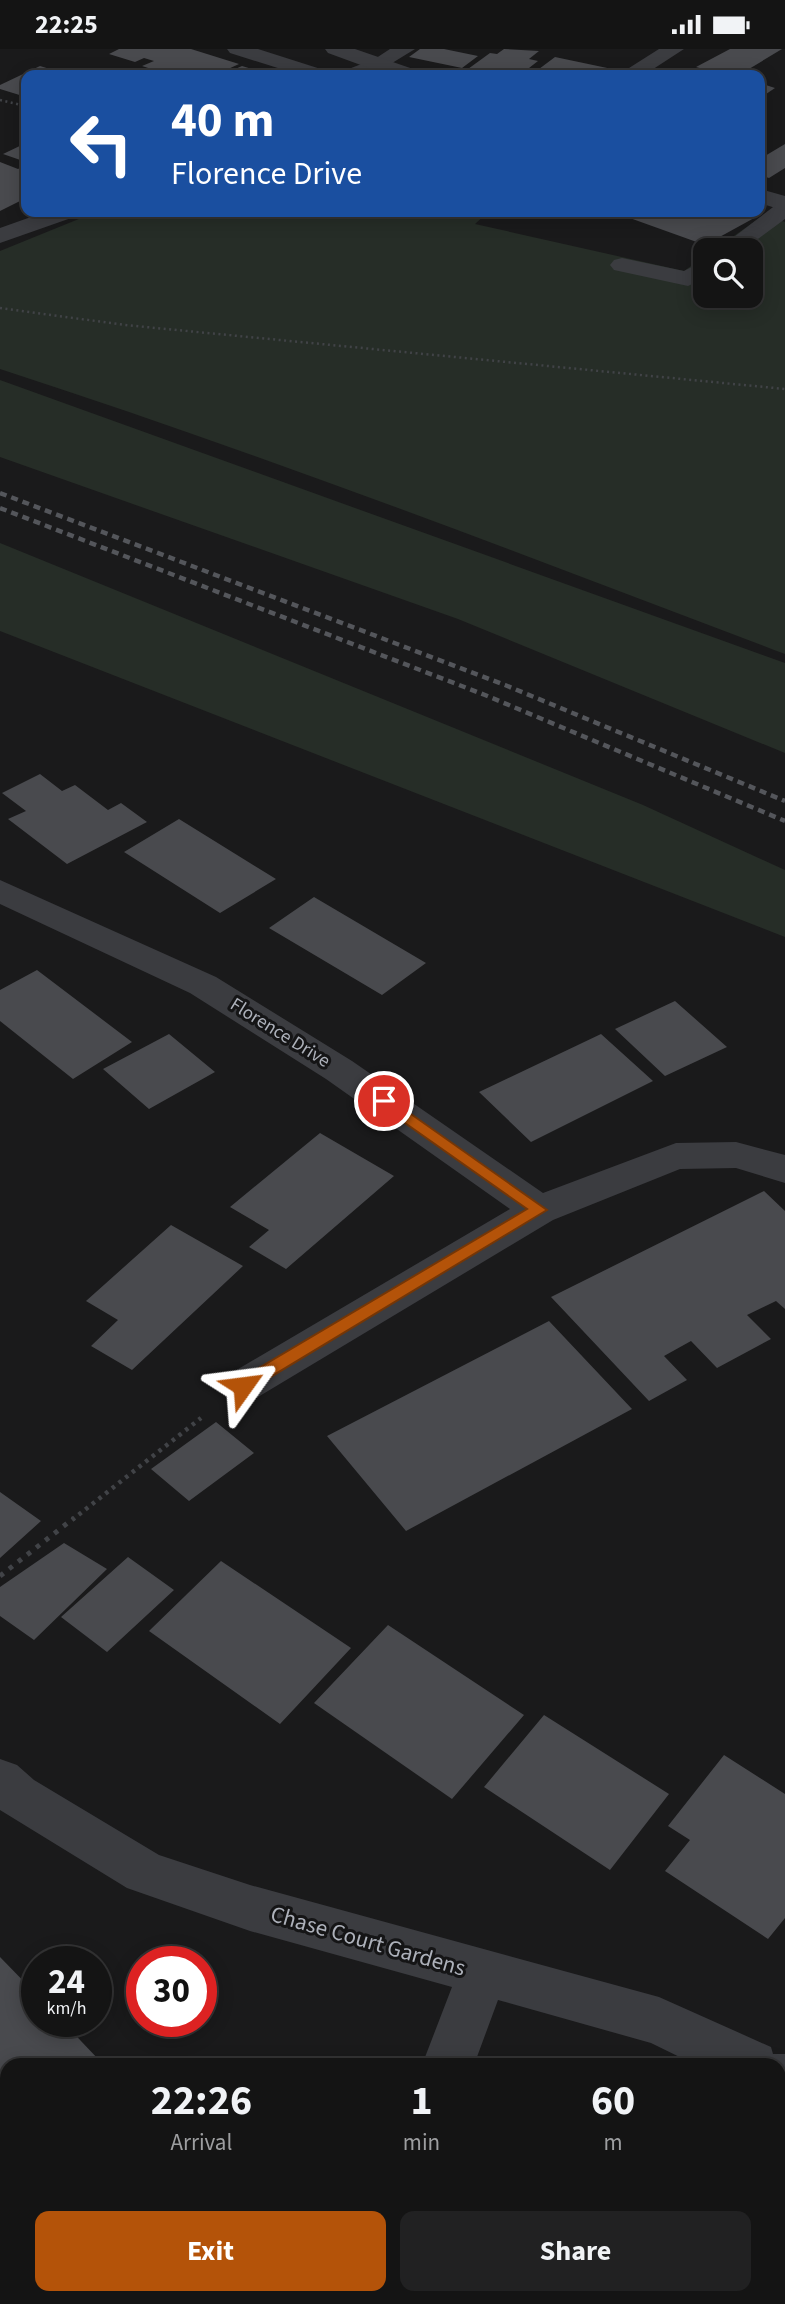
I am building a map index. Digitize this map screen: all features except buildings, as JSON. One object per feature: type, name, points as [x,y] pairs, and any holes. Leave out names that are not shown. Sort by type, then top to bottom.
[{"type":"street","points":[[335,49],[394,70]]},
{"type":"street","points":[[638,70],[674,49]]},
{"type":"street","points":[[364,70],[377,64]]},
{"type":"street","points":[[765,197],[785,206]]},
{"type":"street","points":[[2,235],[52,217]]},
{"type":"street","name":"Florence Drive","points":[[0,891],[203,985],[339,1070],[539,1210]]},
{"type":"street","points":[[243,1386],[539,1210],[676,1156],[736,1155],[785,1168]]},
{"type":"street","name":"Chase Court Gardens","points":[[0,1780],[17,1795],[144,1872],[250,1908],[659,2021],[737,2058]]},
{"type":"street","points":[[451,2058],[483,1973]]},
{"type":"lane","points":[[237,49],[304,70]]},
{"type":"lane","points":[[377,64],[405,49]]},
{"type":"lane","points":[[744,238],[785,206]]},
{"type":"lane","points":[[622,265],[688,279],[693,275]]},
{"type":"path","points":[[0,100],[21,105]]},
{"type":"path","points":[[0,308],[125,325],[785,389]]},
{"type":"path","points":[[0,1576],[243,1386]]},
{"type":"shaded area","points":[[765,214],[785,222],[785,654],[296,471],[0,369],[0,251],[84,217],[483,217],[475,224],[684,271],[693,265],[693,308],[763,308],[763,238],[731,238],[761,217],[765,217]]},
{"type":"shaded area","points":[[0,380],[785,663],[785,753],[458,619],[0,457]]},
{"type":"shaded area","points":[[0,543],[643,805],[785,870],[785,937],[0,631]]},
{"type":"railway","points":[[0,493],[505,685],[785,801]]},
{"type":"railway","points":[[0,508],[485,695],[785,821]]},
{"type":"route","points":[[243,1386],[539,1210],[384,1101]]}]
